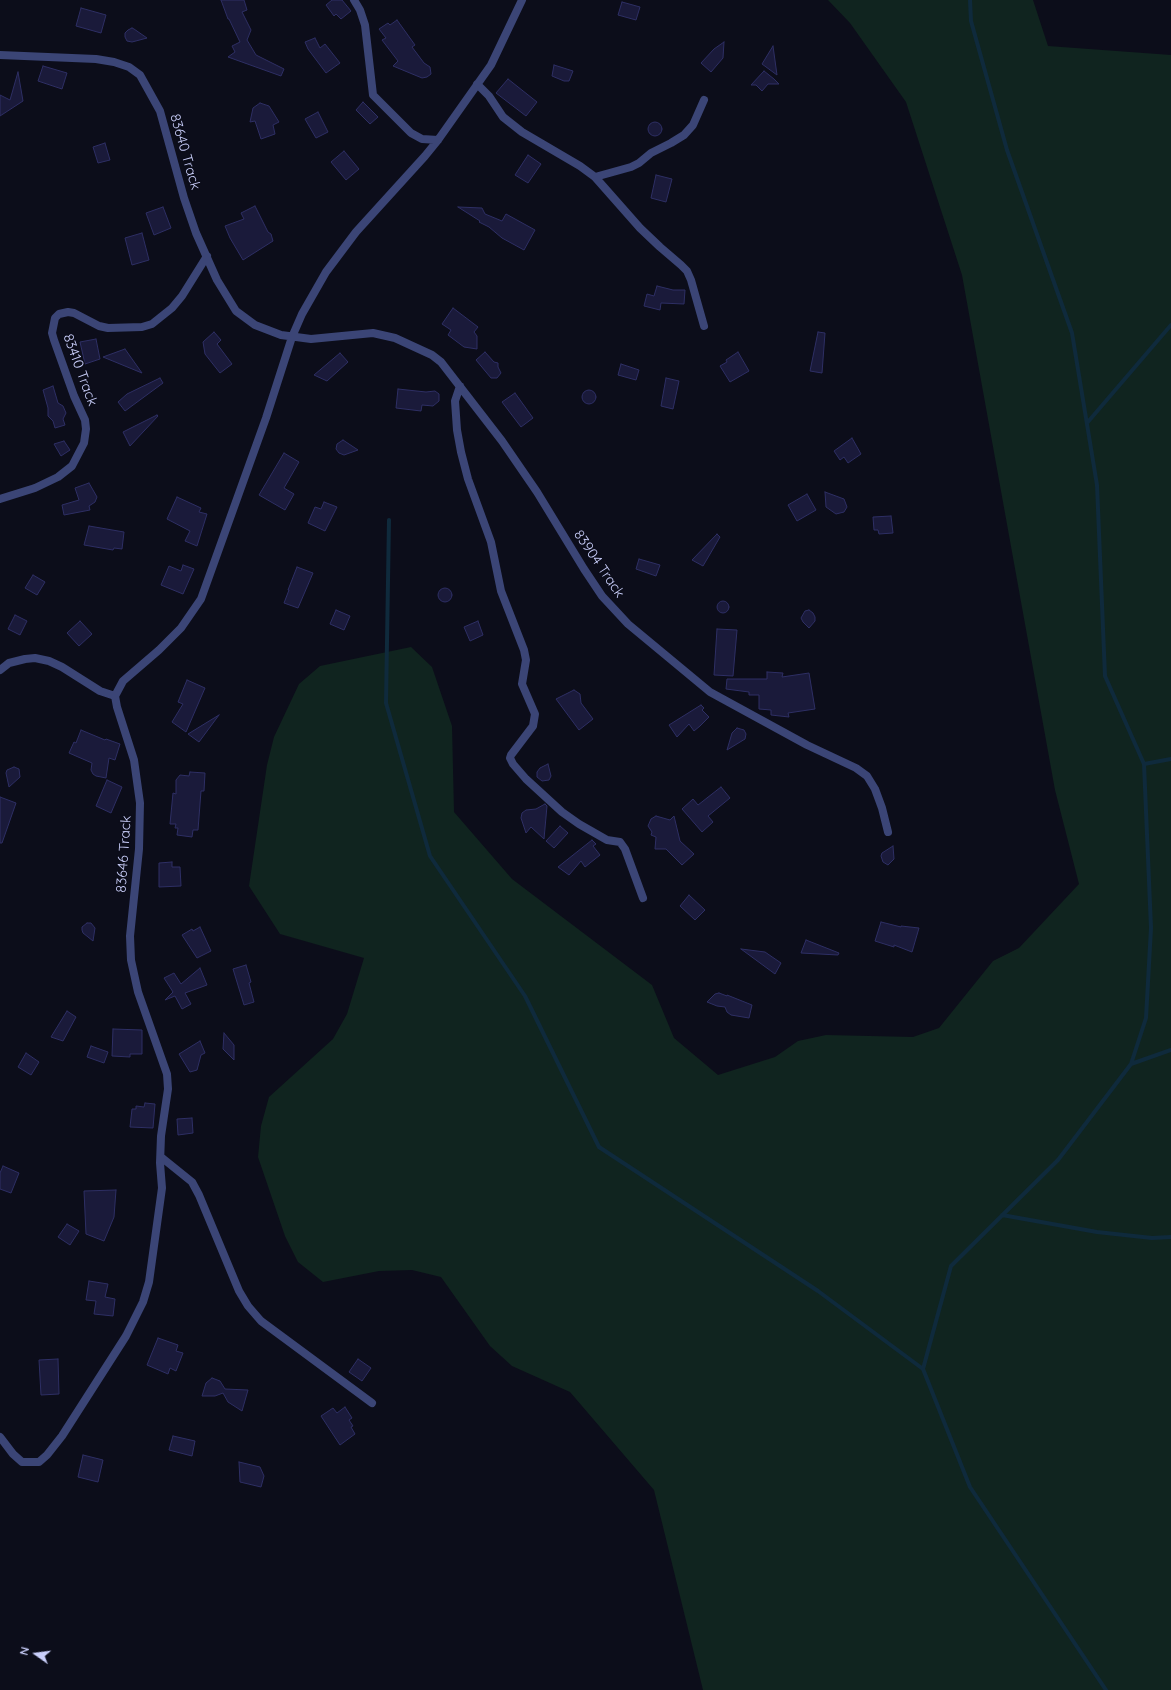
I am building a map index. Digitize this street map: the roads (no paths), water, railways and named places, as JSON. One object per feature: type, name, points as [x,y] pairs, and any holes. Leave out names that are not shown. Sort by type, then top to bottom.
[{"type":"street","points":[[354,0],[360,10],[365,25],[373,95],[411,133],[422,139],[438,140]]},
{"type":"street","points":[[0,670],[14,661],[35,658],[49,661],[62,667],[100,691],[115,696],[123,681],[159,650],[181,628],[201,599],[266,418],[292,337],[302,314],[326,272],[356,232],[438,140],[491,65],[522,0]]},
{"type":"street","name":"83640 Track","points":[[0,55],[96,59],[114,62],[129,67],[140,75],[160,111],[184,198],[196,233],[217,280],[236,311],[255,325],[281,335],[292,337]]},
{"type":"street","points":[[477,84],[489,96],[503,117],[522,132],[580,166],[594,177],[640,228],[687,271],[704,326]]},
{"type":"street","points":[[594,177],[631,167],[639,163],[651,153],[684,135],[696,121],[704,100]]},
{"type":"street","name":"83410 Track","points":[[0,499],[34,488],[58,477],[72,466],[84,443],[86,429],[85,420],[74,396],[52,333],[55,318],[59,314],[68,312],[74,313],[99,326],[108,328],[142,327],[152,324],[172,308],[182,296],[207,256]]},
{"type":"street","name":"83904 Track","points":[[292,337],[311,339],[373,334],[395,338],[432,355],[441,362],[519,465],[602,596],[628,624],[710,692],[806,745],[856,768],[867,776],[875,789],[882,808],[888,832]]},
{"type":"street","points":[[460,386],[455,401],[457,430],[461,452],[468,479],[491,542],[502,591],[524,650],[526,660],[522,684],[535,714],[536,720],[510,758],[513,764],[526,779],[562,812],[607,840],[620,842],[625,849],[643,898]]},
{"type":"street","name":"83646 Track","points":[[0,1437],[17,1459],[22,1462],[39,1462],[62,1436],[126,1336],[143,1302],[149,1282],[162,1188],[160,1157],[168,1089],[167,1074],[138,992],[131,960],[130,936],[139,849],[140,803],[134,760],[117,707],[115,696]]},
{"type":"street","points":[[160,1157],[192,1182],[199,1195],[239,1291],[248,1306],[261,1321],[372,1403]]},
{"type":"waterway","points":[[970,0],[971,21],[1007,150],[1072,333],[1097,485],[1105,676],[1144,764],[1151,928],[1146,1018],[1131,1064],[1058,1160],[951,1266],[923,1369],[970,1487],[1106,1690]]},
{"type":"waterway","points":[[1087,423],[1171,325]]},
{"type":"waterway","points":[[389,520],[386,703],[430,856],[525,996],[599,1147],[818,1291],[923,1369]]},
{"type":"waterway","points":[[1144,764],[1171,759]]},
{"type":"waterway","points":[[1131,1064],[1171,1050]]},
{"type":"waterway","points":[[1002,1215],[1097,1232],[1152,1238],[1171,1237]]}]
